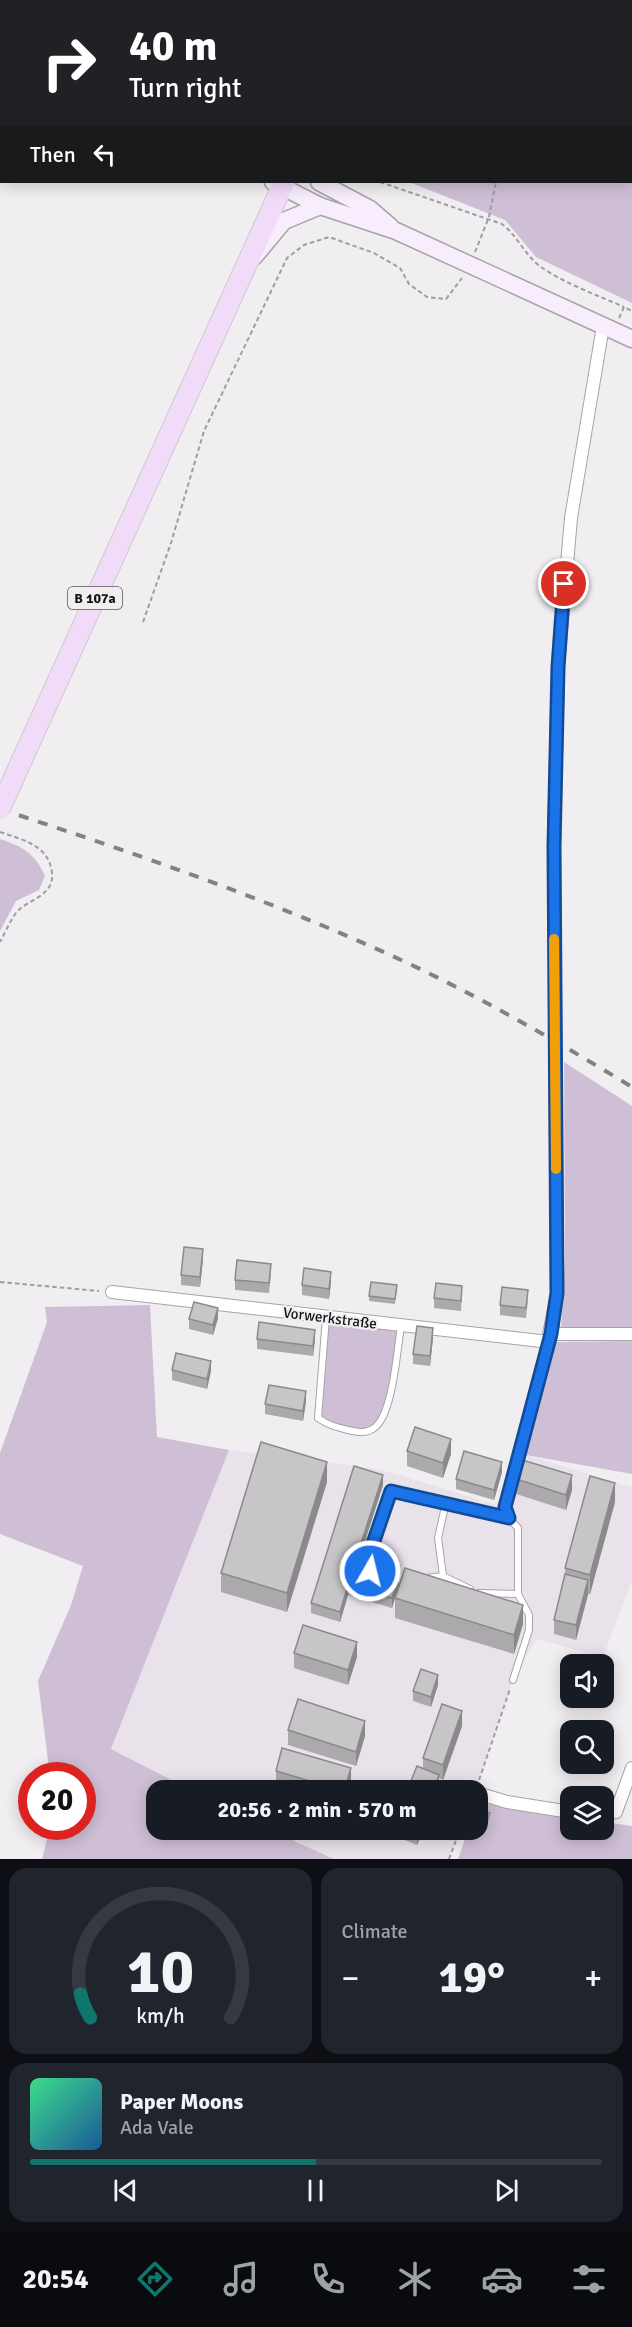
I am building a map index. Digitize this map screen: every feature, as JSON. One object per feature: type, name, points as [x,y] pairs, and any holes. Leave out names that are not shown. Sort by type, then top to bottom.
[{"type":"main road","points":[[280,183],[320,206],[396,231],[632,339]]},
{"type":"main road","name":"B 107a","points":[[0,809],[246,267],[280,183]]},
{"type":"main road","points":[[321,183],[370,209],[396,231]]},
{"type":"main road","points":[[246,267],[284,221],[320,206]]},
{"type":"street","points":[[549,1342],[557,1293],[554,846],[558,667],[571,518],[603,326]]},
{"type":"street","name":"Vorwerkstraße","points":[[112,1292],[549,1342],[632,1334]]},
{"type":"street","points":[[614,1812],[632,1768]]},
{"type":"street","points":[[488,1796],[507,1802],[560,1810]]},
{"type":"lane","points":[[327,1317],[316,1409],[318,1418],[328,1425],[362,1433],[373,1430],[382,1421],[388,1404],[401,1326]]},
{"type":"lane","points":[[513,1680],[529,1630],[529,1615],[518,1594],[518,1528],[509,1518],[505,1507],[549,1342]]},
{"type":"lane","points":[[376,1574],[370,1571],[367,1561],[391,1491],[509,1518]]},
{"type":"lane","points":[[443,1576],[438,1538],[446,1502]]},
{"type":"lane","points":[[415,1580],[443,1576],[477,1593],[518,1594]]},
{"type":"path","points":[[383,183],[489,217],[513,233],[533,261],[568,282],[624,307]]},
{"type":"path","points":[[143,622],[171,543],[204,431],[287,258],[304,245],[329,237],[374,253],[400,268],[409,284],[427,297],[446,299],[459,284],[470,264],[489,217],[496,183]]},
{"type":"path","points":[[0,832],[35,845],[45,853],[51,863],[53,878],[48,888],[40,896],[17,912],[0,942]]},
{"type":"path","points":[[0,1282],[112,1292]]},
{"type":"path","points":[[479,1780],[513,1680]]},
{"type":"path","points":[[449,1859],[456,1840]]},
{"type":"shaded area","points":[[412,183],[632,183],[632,303],[536,257],[505,220]]},
{"type":"shaded area","points":[[0,839],[33,856],[45,876],[39,890],[16,901],[0,931]]},
{"type":"shaded area","points":[[564,1062],[632,1106],[632,1329],[561,1327],[565,1258]]},
{"type":"shaded area","points":[[150,1305],[157,1437],[229,1450],[111,1749],[172,1780],[146,1780],[146,1840],[292,1840],[334,1859],[42,1859],[47,1840],[96,1840],[96,1762],[48,1762],[38,1681],[71,1605],[83,1566],[0,1534],[0,1453],[47,1322],[45,1307]]},
{"type":"shaded area","points":[[327,1317],[401,1326],[388,1404],[382,1421],[362,1433],[318,1418]]},
{"type":"shaded area","points":[[632,1341],[632,1474],[526,1455],[556,1342]]},
{"type":"shaded area","points":[[229,1450],[379,1469],[497,1505],[516,1452],[632,1487],[632,1580],[604,1654],[592,1654],[536,1639],[513,1680],[479,1780],[172,1780],[111,1749]]},
{"type":"shaded area","points":[[488,1804],[560,1816],[560,1840],[614,1840],[614,1824],[632,1826],[632,1859],[458,1859],[465,1840],[488,1840]]},
{"type":"shaded area","points":[[292,1840],[456,1840],[449,1859],[334,1859]]},
{"type":"building","points":[[184,1247],[203,1249],[200,1277],[181,1275]]},
{"type":"building","points":[[237,1260],[271,1264],[269,1283],[235,1280]]},
{"type":"building","points":[[304,1268],[331,1272],[329,1289],[302,1285]]},
{"type":"building","points":[[371,1282],[397,1285],[395,1299],[369,1296]]},
{"type":"building","points":[[436,1283],[462,1286],[461,1301],[434,1298]]},
{"type":"building","points":[[502,1287],[528,1290],[526,1308],[500,1305]]},
{"type":"building","points":[[194,1302],[218,1308],[213,1325],[189,1319]]},
{"type":"building","points":[[259,1322],[315,1330],[313,1346],[257,1339]]},
{"type":"building","points":[[417,1326],[433,1328],[430,1356],[413,1354]]},
{"type":"building","points":[[176,1353],[211,1361],[207,1379],[172,1370]]},
{"type":"building","points":[[269,1385],[306,1391],[303,1411],[265,1404]]},
{"type":"building","points":[[415,1427],[451,1439],[443,1463],[407,1451]]},
{"type":"building","points":[[261,1442],[327,1462],[287,1593],[221,1573]]},
{"type":"building","points":[[464,1451],[502,1462],[494,1490],[456,1479]]},
{"type":"building","points":[[519,1459],[572,1475],[566,1495],[513,1478]]},
{"type":"building","points":[[354,1466],[383,1475],[355,1562],[399,1575],[392,1598],[348,1585],[340,1612],[311,1603]]},
{"type":"building","points":[[590,1476],[615,1483],[590,1575],[565,1568]]},
{"type":"building","points":[[405,1568],[523,1605],[514,1635],[395,1598]]},
{"type":"building","points":[[565,1574],[588,1580],[576,1625],[554,1620]]},
{"type":"building","points":[[303,1625],[357,1642],[348,1670],[294,1653]]},
{"type":"building","points":[[421,1669],[438,1675],[431,1697],[413,1691]]},
{"type":"building","points":[[298,1699],[365,1721],[356,1752],[288,1730]]},
{"type":"building","points":[[442,1704],[462,1711],[443,1765],[423,1758]]},
{"type":"building","points":[[282,1748],[351,1768],[347,1780],[307,1780],[276,1771]]},
{"type":"building","points":[[417,1766],[439,1775],[437,1780],[411,1780]]},
{"type":"railway","points":[[0,809],[196,876],[341,933],[450,984],[512,1017],[632,1087]]},
{"type":"slow traffic","points":[[554,939],[556,1169]]},
{"type":"route","points":[[370,1571],[367,1561],[391,1491],[509,1518],[505,1507],[551,1334],[557,1293],[555,776],[558,667],[564,584]]}]
